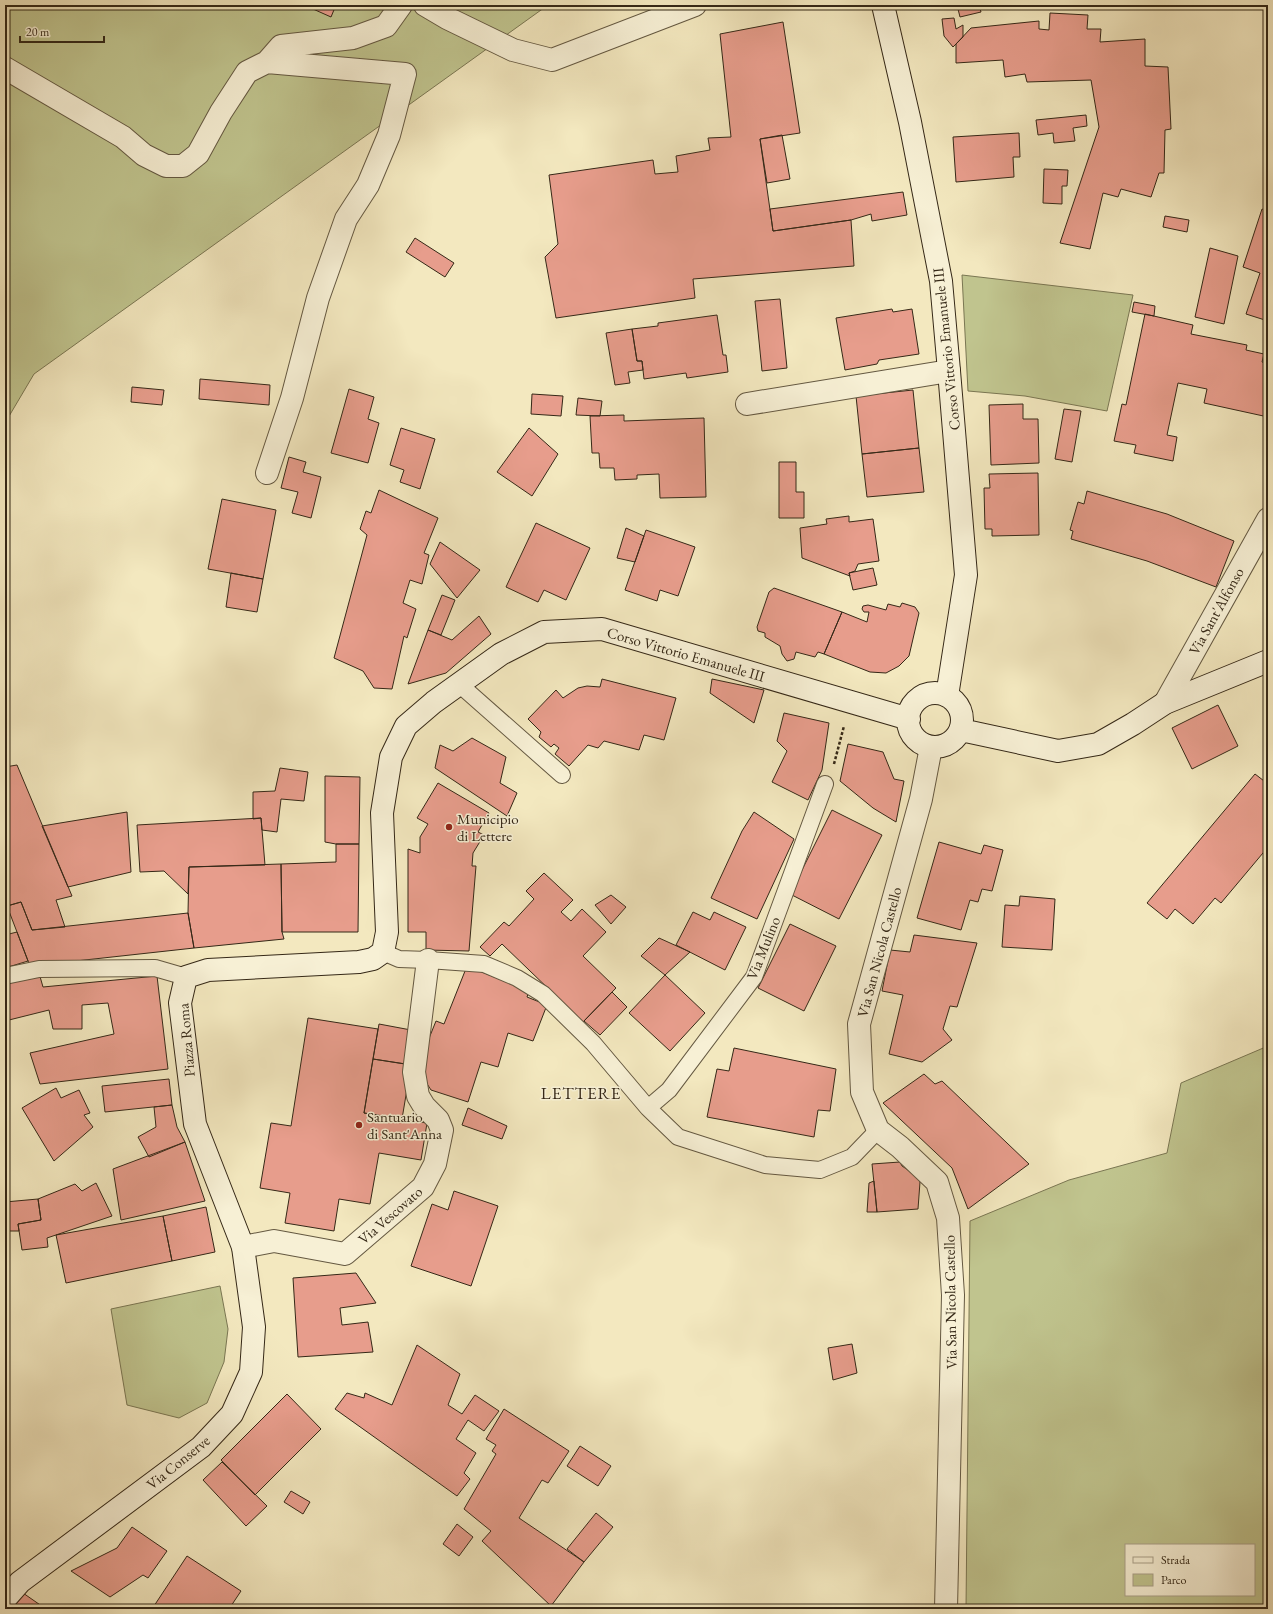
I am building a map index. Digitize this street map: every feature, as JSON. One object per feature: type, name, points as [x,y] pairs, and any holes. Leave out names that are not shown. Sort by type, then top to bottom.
[{"type":"street","points":[[5,68],[123,137],[144,155],[166,166],[183,166],[198,154],[221,112],[247,72],[267,62],[281,46],[353,38],[386,26],[401,5]]},
{"type":"street","points":[[425,5],[447,18],[514,50],[552,60],[695,5]]},
{"type":"street","name":"Corso Vittorio Emanuele III","points":[[883,5],[910,122],[941,281],[966,575],[946,696]]},
{"type":"street","points":[[267,62],[405,74],[389,135],[368,185],[346,219],[318,298],[292,398],[267,473]]},
{"type":"street","points":[[747,404],[949,371]]},
{"type":"street","name":"Via Sant'Alfonso","points":[[1165,703],[1268,519]]},
{"type":"street","name":"Corso Vittorio Emanuele III","points":[[383,952],[387,932],[382,813],[391,757],[406,726],[459,684],[501,654],[544,632],[602,630],[909,719]]},
{"type":"street","points":[[961,730],[1058,751],[1098,744],[1133,724],[1165,703],[1268,661]]},
{"type":"street","points":[[939,693],[946,696],[951,698],[959,706],[963,718],[961,730],[954,740],[944,746],[931,747],[920,742],[912,734],[909,719],[912,706],[927,694],[939,693]]},
{"type":"street","name":"Via San Nicola Castello","points":[[931,747],[921,799],[859,1024],[862,1092],[878,1130],[900,1147],[937,1182],[948,1218],[953,1295],[946,1609]]},
{"type":"street","points":[[186,977],[208,970],[359,962],[374,959],[383,952]]},
{"type":"street","name":"Via Vescovato","points":[[243,1247],[274,1241],[345,1254],[423,1187],[435,1164],[442,1130],[438,1120],[424,1106],[418,1096],[414,1072],[428,960]]},
{"type":"street","name":"Piazza Roma","points":[[186,977],[180,1003],[195,1124],[243,1247]]},
{"type":"street","name":"Via Conserve","points":[[5,1598],[20,1582],[201,1447],[232,1414],[250,1372],[254,1327],[243,1247]]},
{"type":"lane","points":[[459,684],[562,775]]},
{"type":"lane","name":"Via Mulino","points":[[648,1108],[668,1090],[754,977],[825,784]]},
{"type":"lane","points":[[383,952],[399,959],[484,964],[517,978],[543,994],[593,1043],[648,1108],[678,1137],[765,1165],[820,1170],[852,1157],[878,1130]]},
{"type":"lane","points":[[5,976],[39,969],[155,968],[186,977]]},
{"type":"path","points":[[825,784],[836,760],[843,734],[847,701]]},
{"type":"green space","points":[[5,5],[548,5],[34,374],[5,423]]},
{"type":"green space","points":[[962,275],[1133,295],[1107,411],[1025,396],[968,391]]},
{"type":"green space","points":[[1268,1046],[1268,1609],[966,1609],[970,1221],[1069,1180],[1167,1153],[1181,1083]]},
{"type":"green space","points":[[220,1286],[228,1329],[224,1362],[207,1403],[179,1418],[127,1405],[111,1309]]},
{"type":"building","points":[[304,5],[336,5],[331,17]]},
{"type":"building","points":[[957,5],[979,5],[981,12],[960,17]]},
{"type":"building","points":[[1050,13],[1088,15],[1087,29],[1101,29],[1100,42],[1145,39],[1145,66],[1168,67],[1171,129],[1165,130],[1164,173],[1159,173],[1151,197],[1121,189],[1118,197],[1103,193],[1090,249],[1060,243],[1099,127],[1091,80],[1027,82],[1025,74],[1005,77],[1003,60],[956,63],[956,44],[971,28],[1039,21],[1039,29],[1049,30]]},
{"type":"building","points":[[954,18],[956,29],[963,25],[963,37],[953,47],[944,36],[942,19]]},
{"type":"building","points":[[783,22],[800,133],[760,139],[773,231],[851,220],[854,266],[693,279],[695,298],[556,318],[545,257],[558,244],[549,175],[653,160],[655,174],[678,172],[676,156],[710,150],[708,138],[731,137],[720,34]]},
{"type":"building","points":[[1086,115],[1087,126],[1073,128],[1075,141],[1054,143],[1053,133],[1038,135],[1036,120]]},
{"type":"building","points":[[1019,133],[1020,157],[1013,157],[1014,177],[956,182],[953,137]]},
{"type":"building","points":[[782,135],[790,179],[767,183],[760,139]]},
{"type":"building","points":[[1044,169],[1068,170],[1067,186],[1062,186],[1062,204],[1043,203]]},
{"type":"building","points":[[903,192],[907,215],[872,221],[871,214],[851,220],[773,231],[770,209]]},
{"type":"building","points":[[1262,209],[1268,211],[1268,321],[1246,314],[1260,273],[1243,267]]},
{"type":"building","points":[[1165,216],[1189,220],[1187,232],[1163,227]]},
{"type":"building","points":[[415,238],[454,263],[445,277],[406,252]]},
{"type":"building","points":[[1210,248],[1238,256],[1224,324],[1195,317]]},
{"type":"building","points":[[780,299],[787,368],[762,371],[755,301]]},
{"type":"building","points":[[1134,302],[1155,306],[1154,316],[1132,312]]},
{"type":"building","points":[[892,309],[893,312],[912,309],[919,354],[879,360],[877,364],[845,370],[836,318]]},
{"type":"building","points":[[1145,314],[1193,325],[1191,334],[1247,345],[1246,350],[1264,354],[1262,362],[1268,364],[1268,417],[1204,403],[1207,389],[1178,383],[1167,435],[1177,437],[1173,461],[1134,453],[1136,445],[1114,441],[1122,404],[1126,405]]},
{"type":"building","points":[[717,315],[723,355],[726,355],[728,372],[687,378],[686,373],[644,379],[642,361],[637,361],[632,329],[658,326],[658,323]]},
{"type":"building","points":[[632,329],[637,361],[642,361],[643,370],[628,372],[630,383],[615,385],[606,333]]},
{"type":"building","points":[[200,379],[270,385],[269,405],[199,399]]},
{"type":"building","points":[[132,387],[164,390],[162,405],[131,402]]},
{"type":"building","points":[[349,389],[374,397],[368,419],[379,423],[368,463],[331,453]]},
{"type":"building","points":[[913,390],[919,448],[862,454],[856,396]]},
{"type":"building","points":[[532,394],[563,396],[561,416],[531,414]]},
{"type":"building","points":[[578,398],[602,401],[600,416],[576,415]]},
{"type":"building","points":[[1023,404],[1023,419],[1038,419],[1039,463],[991,465],[989,405]]},
{"type":"building","points":[[1064,409],[1081,411],[1072,462],[1055,459]]},
{"type":"building","points":[[624,415],[624,421],[704,418],[706,497],[660,498],[659,474],[637,475],[637,479],[615,480],[614,468],[600,468],[599,453],[592,453],[590,416]]},
{"type":"building","points":[[401,428],[435,439],[420,489],[400,482],[404,470],[390,465]]},
{"type":"building","points":[[529,428],[558,454],[532,496],[497,472]]},
{"type":"building","points":[[919,448],[924,492],[867,497],[862,454]]},
{"type":"building","points":[[289,457],[306,462],[303,472],[321,477],[311,518],[292,513],[298,492],[281,488]]},
{"type":"building","points":[[779,462],[796,462],[796,492],[804,492],[804,518],[779,518]]},
{"type":"building","points":[[1038,473],[1039,535],[992,536],[992,529],[985,529],[984,488],[990,488],[989,474]]},
{"type":"building","points":[[379,490],[438,518],[424,553],[429,555],[422,584],[410,580],[403,603],[416,609],[407,638],[404,636],[392,689],[374,688],[363,671],[334,658],[367,535],[360,529],[366,511],[371,513]]},
{"type":"building","points":[[1087,491],[1167,514],[1234,541],[1216,587],[1147,561],[1071,539],[1073,531],[1070,530],[1078,502],[1084,504]]},
{"type":"building","points":[[222,499],[276,510],[263,579],[208,569]]},
{"type":"building","points":[[849,516],[849,522],[873,519],[879,561],[858,564],[855,571],[849,573],[850,576],[802,558],[800,528],[827,524],[826,519]]},
{"type":"building","points":[[536,523],[590,548],[566,600],[544,590],[538,602],[506,587]]},
{"type":"building","points":[[626,528],[644,536],[635,562],[617,558]]},
{"type":"building","points":[[646,530],[695,547],[678,596],[660,590],[657,601],[625,590]]},
{"type":"building","points":[[440,542],[480,570],[457,598],[430,564]]},
{"type":"building","points":[[873,568],[877,585],[853,590],[849,573]]},
{"type":"building","points":[[231,573],[263,579],[257,612],[226,607]]},
{"type":"building","points":[[774,588],[842,612],[824,654],[818,652],[815,657],[796,652],[794,659],[787,661],[782,654],[780,646],[765,637],[765,633],[758,631],[757,627],[769,592]]},
{"type":"building","points":[[442,595],[455,600],[441,635],[428,630]]},
{"type":"building","points":[[902,603],[915,607],[919,613],[909,656],[899,666],[886,673],[870,672],[824,654],[842,612],[867,622],[869,612],[864,612],[862,609],[863,606],[868,605],[886,610],[888,604],[900,607]]},
{"type":"building","points":[[479,616],[491,634],[446,673],[408,684],[428,630],[452,640]]},
{"type":"building","points":[[602,679],[676,698],[664,740],[644,735],[639,750],[604,741],[598,748],[588,745],[569,766],[555,754],[559,748],[554,744],[551,747],[539,737],[541,732],[528,719],[556,690],[563,698],[578,688],[587,686],[600,687]]},
{"type":"building","points":[[712,679],[764,690],[754,723],[710,693]]},
{"type":"building","points":[[1218,705],[1238,746],[1192,769],[1172,728]]},
{"type":"building","points":[[784,713],[829,723],[822,770],[808,800],[772,782],[787,751],[777,741]]},
{"type":"building","points":[[472,738],[506,757],[500,783],[517,793],[507,816],[435,768],[440,745],[453,751]]},
{"type":"building","points":[[848,744],[883,752],[894,779],[904,781],[896,822],[873,808],[840,781]]},
{"type":"building","points":[[17,765],[72,896],[56,900],[65,927],[32,930],[21,902],[7,906],[5,901],[5,767]]},
{"type":"building","points":[[280,768],[308,772],[304,801],[281,799],[277,832],[262,830],[261,818],[253,819],[253,792],[275,791]]},
{"type":"building","points":[[1255,774],[1268,784],[1268,847],[1221,903],[1215,898],[1193,924],[1175,909],[1167,919],[1147,903]]},
{"type":"building","points":[[325,776],[360,777],[359,844],[336,844],[325,842]]},
{"type":"building","points":[[438,783],[489,813],[478,832],[484,835],[473,853],[472,866],[476,866],[469,951],[426,950],[426,932],[408,932],[408,849],[420,853],[420,837],[428,824],[417,818]]},
{"type":"building","points":[[832,810],[882,835],[839,919],[790,894]]},
{"type":"building","points":[[127,812],[131,872],[68,887],[42,826]]},
{"type":"building","points":[[754,812],[794,839],[757,919],[711,898],[742,831]]},
{"type":"building","points":[[261,818],[265,865],[189,867],[188,894],[164,871],[140,872],[137,825]]},
{"type":"building","points":[[939,842],[981,854],[984,845],[1003,850],[992,891],[982,889],[978,902],[970,900],[961,930],[917,918]]},
{"type":"building","points":[[336,844],[359,844],[358,932],[282,932],[281,864],[336,862]]},
{"type":"building","points":[[281,864],[282,932],[284,939],[194,948],[188,913],[189,867]]},
{"type":"building","points":[[544,873],[573,900],[561,912],[571,921],[582,909],[606,932],[583,956],[616,988],[583,1022],[502,944],[490,956],[480,947],[504,922],[509,926],[534,899],[526,891]]},
{"type":"building","points":[[611,895],[626,907],[611,924],[595,905]]},
{"type":"building","points":[[1020,896],[1055,899],[1052,950],[1002,947],[1005,905],[1019,906]]},
{"type":"building","points":[[21,902],[32,930],[188,913],[194,948],[30,966],[7,906]]},
{"type":"building","points":[[693,912],[710,920],[714,912],[746,927],[725,970],[676,945]]},
{"type":"building","points":[[790,924],[836,946],[804,1011],[758,988]]},
{"type":"building","points":[[17,932],[28,961],[5,968],[5,935]]},
{"type":"building","points":[[914,935],[977,943],[957,1007],[950,1006],[943,1029],[952,1040],[922,1062],[889,1054],[903,995],[882,991],[890,950],[910,952]]},
{"type":"building","points":[[659,938],[690,952],[665,975],[641,956]]},
{"type":"building","points":[[467,966],[529,991],[527,997],[547,1005],[533,1041],[508,1033],[498,1067],[481,1062],[468,1102],[431,1090],[417,1068],[436,1021],[444,1024]]},
{"type":"building","points":[[39,973],[43,987],[157,976],[168,1069],[40,1084],[30,1053],[114,1034],[108,1003],[82,1005],[82,1029],[53,1029],[49,1010],[5,1021],[5,983]]},
{"type":"building","points":[[665,975],[705,1013],[670,1051],[629,1013]]},
{"type":"building","points":[[612,992],[627,1007],[600,1035],[584,1021]]},
{"type":"building","name":"Santuario di Sant'Anna","points":[[308,1018],[378,1029],[364,1113],[427,1123],[421,1160],[379,1153],[370,1204],[339,1199],[334,1231],[285,1223],[290,1193],[260,1188],[271,1123],[291,1126]]},
{"type":"building","points":[[379,1024],[411,1030],[406,1064],[373,1059]]},
{"type":"building","points":[[734,1048],[836,1069],[830,1111],[818,1110],[814,1137],[707,1117],[717,1069],[729,1071]]},
{"type":"building","points":[[373,1059],[411,1065],[402,1119],[364,1113]]},
{"type":"building","points":[[924,1074],[935,1084],[942,1081],[1029,1164],[968,1209],[952,1168],[883,1103]]},
{"type":"building","points":[[169,1079],[172,1105],[105,1112],[102,1086]]},
{"type":"building","points":[[56,1088],[61,1098],[79,1090],[90,1113],[84,1115],[93,1127],[54,1161],[22,1108]]},
{"type":"building","points":[[172,1105],[177,1127],[185,1142],[149,1157],[138,1137],[156,1127],[154,1107]]},
{"type":"building","points":[[468,1108],[507,1126],[502,1139],[462,1125]]},
{"type":"building","points":[[185,1142],[205,1201],[121,1220],[113,1169]]},
{"type":"building","points":[[900,1162],[902,1166],[917,1176],[920,1182],[918,1209],[877,1212],[872,1164]]},
{"type":"building","points":[[874,1181],[877,1212],[867,1212],[869,1183]]},
{"type":"building","points":[[96,1183],[112,1216],[47,1238],[48,1247],[22,1250],[18,1224],[41,1220],[38,1199],[75,1184],[82,1191]]},
{"type":"building","points":[[454,1191],[498,1206],[471,1286],[411,1266],[432,1204],[448,1210]]},
{"type":"building","points":[[38,1199],[41,1220],[18,1224],[19,1231],[5,1231],[5,1202]]},
{"type":"building","points":[[206,1207],[215,1252],[172,1261],[163,1216]]},
{"type":"building","points":[[163,1216],[172,1261],[66,1283],[56,1235]]},
{"type":"building","points":[[356,1273],[376,1303],[340,1308],[342,1325],[368,1322],[373,1352],[298,1357],[293,1278]]},
{"type":"building","points":[[852,1344],[857,1373],[833,1380],[828,1348]]},
{"type":"building","points":[[417,1345],[460,1374],[448,1405],[462,1414],[475,1395],[499,1411],[484,1431],[468,1420],[456,1439],[476,1453],[464,1473],[470,1479],[457,1496],[335,1409],[347,1393],[364,1398],[365,1393],[392,1405]]},
{"type":"building","points":[[287,1394],[321,1429],[255,1495],[221,1460]]},
{"type":"building","points":[[504,1409],[569,1451],[548,1483],[542,1480],[519,1518],[584,1562],[551,1606],[482,1541],[491,1531],[464,1509],[496,1454],[492,1451],[496,1445],[486,1439]]},
{"type":"building","points":[[580,1446],[611,1466],[598,1486],[567,1466]]},
{"type":"building","points":[[222,1462],[267,1506],[246,1526],[203,1480]]},
{"type":"building","points":[[291,1491],[310,1502],[303,1514],[284,1502]]},
{"type":"building","points":[[596,1513],[613,1527],[584,1562],[567,1549]]},
{"type":"building","points":[[457,1524],[473,1537],[459,1556],[443,1544]]},
{"type":"building","points":[[132,1527],[167,1551],[148,1578],[143,1575],[110,1597],[71,1571],[117,1548]]},
{"type":"building","points":[[187,1556],[241,1591],[229,1609],[152,1609]]},
{"type":"building","points":[[23,1593],[46,1609],[12,1609]]},
{"type":"place","name":"Municipio di Lettere","points":[[449,827]]},
{"type":"place","name":"Santuario di Sant'Anna","points":[[359,1125]]},
{"type":"district","name":"LETTERE","points":[[581,1093]]}]
